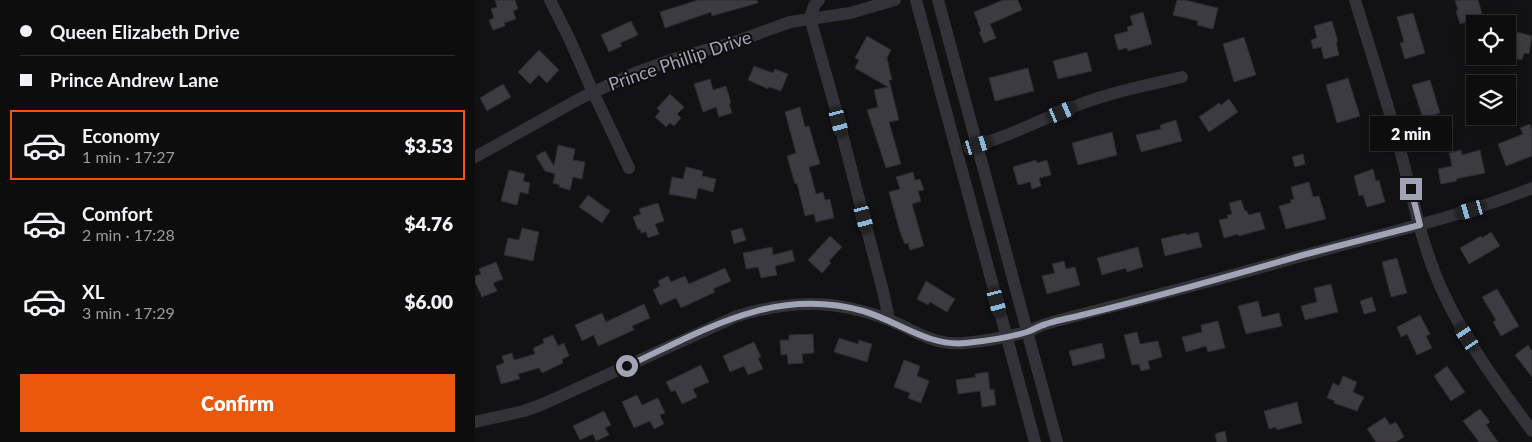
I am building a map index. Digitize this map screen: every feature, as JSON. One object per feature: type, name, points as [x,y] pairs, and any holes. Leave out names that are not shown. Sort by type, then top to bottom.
[{"type":"street","points":[[550,0],[629,168]]},
{"type":"street","points":[[819,0],[814,6],[810,18],[847,151],[889,320]]},
{"type":"street","name":"Prince Phillip Drive","points":[[475,157],[593,92],[635,73],[790,22],[850,13],[895,0]]},
{"type":"street","points":[[917,0],[1035,442]]},
{"type":"street","points":[[938,0],[1057,442]]},
{"type":"street","points":[[1355,0],[1397,136],[1429,258],[1442,290],[1457,321],[1532,430]]},
{"type":"street","points":[[978,145],[999,139],[1078,105],[1109,94],[1182,77]]},
{"type":"street","points":[[475,422],[515,413],[543,404],[737,316],[762,309],[791,304],[817,303],[857,310],[889,320],[926,338],[944,342],[963,343],[1028,331],[1046,324],[1135,302],[1420,225],[1471,210],[1532,188]]},
{"type":"building","points":[[495,0],[515,0],[518,9],[513,11],[516,19],[504,23],[505,26],[493,30],[489,20],[494,18],[491,9],[497,7]]},
{"type":"building","points":[[698,0],[757,0],[758,3],[712,16],[711,12],[665,28],[660,12]]},
{"type":"building","points":[[1003,0],[1018,0],[1022,10],[990,24],[996,38],[984,43],[974,12]]},
{"type":"building","points":[[1177,0],[1185,0],[1218,8],[1213,29],[1197,25],[1198,21],[1173,15]]},
{"type":"building","points":[[1455,0],[1478,0],[1482,15],[1466,15],[1466,22],[1460,24],[1456,11],[1458,10]]},
{"type":"building","points":[[1143,12],[1152,44],[1128,51],[1127,48],[1118,50],[1114,35],[1128,31],[1127,27],[1133,25],[1130,16]]},
{"type":"building","points":[[1413,13],[1425,53],[1405,59],[1400,43],[1404,42],[1397,17]]},
{"type":"building","points":[[631,21],[638,35],[620,43],[622,46],[609,52],[601,35]]},
{"type":"building","points":[[1332,21],[1338,42],[1336,42],[1339,55],[1324,59],[1321,47],[1313,49],[1311,40],[1317,38],[1314,26]]},
{"type":"building","points":[[1516,32],[1532,36],[1529,54],[1524,53],[1522,60],[1516,58]]},
{"type":"building","points":[[867,36],[891,50],[887,58],[892,80],[889,80],[899,120],[889,122],[901,164],[886,168],[867,110],[878,107],[874,90],[888,87],[855,68],[859,60],[855,58]]},
{"type":"building","points":[[1244,37],[1256,75],[1234,82],[1223,44]]},
{"type":"building","points":[[539,50],[559,70],[547,83],[539,75],[530,84],[518,72]]},
{"type":"building","points":[[1087,52],[1092,71],[1058,79],[1053,61]]},
{"type":"building","points":[[754,66],[773,73],[775,69],[788,74],[781,91],[769,87],[768,89],[748,80]]},
{"type":"building","points":[[1028,68],[1034,91],[995,101],[989,78]]},
{"type":"building","points":[[1348,78],[1360,116],[1337,123],[1326,85]]},
{"type":"building","points":[[710,79],[713,90],[726,86],[732,113],[719,117],[716,107],[703,112],[694,84]]},
{"type":"building","points":[[1430,80],[1440,113],[1423,118],[1412,85]]},
{"type":"building","points":[[503,84],[511,97],[487,111],[480,98]]},
{"type":"building","points":[[670,94],[684,107],[677,114],[681,118],[674,126],[670,123],[666,127],[655,117],[660,111],[657,108]]},
{"type":"building","points":[[1229,99],[1238,112],[1209,132],[1199,117],[1219,103],[1221,105]]},
{"type":"building","points":[[800,107],[805,127],[809,126],[820,164],[809,167],[816,194],[823,192],[825,200],[830,199],[834,218],[816,222],[814,214],[805,216],[797,183],[795,184],[787,156],[796,153],[785,112]]},
{"type":"building","points":[[1176,120],[1182,141],[1141,152],[1136,135],[1161,129],[1160,125]]},
{"type":"building","points":[[1530,124],[1532,130],[1532,156],[1506,166],[1498,144],[1523,134],[1520,128]]},
{"type":"building","points":[[1112,132],[1117,155],[1078,165],[1072,143]]},
{"type":"building","points":[[558,145],[575,149],[573,160],[585,162],[582,179],[573,177],[570,190],[553,183],[555,174],[545,171],[536,156],[545,151],[554,166]]},
{"type":"building","points":[[1461,150],[1462,155],[1480,150],[1485,173],[1441,184],[1438,169],[1452,166],[1449,153]]},
{"type":"building","points":[[1303,154],[1305,164],[1295,167],[1292,157]]},
{"type":"building","points":[[1036,160],[1037,163],[1047,160],[1051,175],[1039,178],[1041,186],[1032,189],[1030,182],[1018,185],[1013,167]]},
{"type":"building","points":[[686,167],[703,171],[702,176],[716,179],[713,192],[698,188],[696,199],[669,194],[672,177],[683,179]]},
{"type":"building","points":[[1373,169],[1376,181],[1379,180],[1385,202],[1367,207],[1363,195],[1359,196],[1354,176]]},
{"type":"building","points":[[509,170],[525,174],[523,181],[530,183],[528,194],[520,192],[517,205],[501,201]]},
{"type":"building","points":[[913,172],[915,180],[920,179],[924,190],[918,191],[921,201],[912,204],[924,246],[910,250],[908,243],[905,244],[900,232],[889,192],[900,189],[896,177]]},
{"type":"building","points":[[1309,182],[1313,197],[1319,196],[1326,219],[1286,229],[1279,206],[1291,203],[1290,200],[1294,199],[1291,187]]},
{"type":"building","points":[[588,195],[610,211],[602,223],[579,207]]},
{"type":"building","points":[[1241,200],[1245,211],[1249,215],[1260,212],[1265,229],[1224,238],[1219,220],[1228,218],[1227,215],[1232,214],[1229,203]]},
{"type":"building","points":[[658,203],[664,221],[655,224],[659,234],[648,238],[646,232],[641,233],[640,229],[638,230],[633,217],[641,214],[639,209]]},
{"type":"building","points":[[522,228],[539,232],[533,261],[504,255],[508,238],[519,240]]},
{"type":"building","points":[[742,228],[746,240],[734,244],[731,231]]},
{"type":"building","points":[[1198,232],[1202,247],[1165,256],[1161,239]]},
{"type":"building","points":[[1491,232],[1500,246],[1469,264],[1460,248]]},
{"type":"building","points":[[830,236],[842,247],[829,261],[831,263],[822,273],[808,260]]},
{"type":"building","points":[[772,247],[773,255],[792,250],[795,261],[775,266],[777,275],[761,278],[758,267],[746,269],[743,253]]},
{"type":"building","points":[[1138,247],[1143,267],[1127,272],[1126,268],[1102,275],[1097,258]]},
{"type":"building","points":[[1397,258],[1407,293],[1391,297],[1382,262]]},
{"type":"building","points":[[1064,261],[1066,269],[1075,267],[1080,285],[1047,294],[1042,276],[1055,273],[1052,264]]},
{"type":"building","points":[[496,262],[503,279],[493,283],[497,291],[482,297],[475,282],[475,276],[481,274],[479,269]]},
{"type":"building","points":[[725,268],[731,281],[713,289],[715,292],[681,308],[676,298],[660,305],[653,290],[660,286],[658,281],[668,276],[671,282],[685,276],[689,284]]},
{"type":"building","points":[[926,281],[955,299],[947,312],[930,302],[928,305],[917,299]]},
{"type":"building","points":[[1331,284],[1338,312],[1305,320],[1301,306],[1317,302],[1314,288]]},
{"type":"building","points":[[1497,289],[1519,326],[1501,336],[1493,322],[1496,320],[1482,297]]},
{"type":"building","points":[[1372,297],[1376,311],[1364,314],[1360,301]]},
{"type":"building","points":[[1258,301],[1262,317],[1279,313],[1282,326],[1246,334],[1238,306]]},
{"type":"building","points":[[644,304],[650,318],[632,326],[634,330],[598,346],[594,335],[582,341],[575,325],[602,313],[606,322]]},
{"type":"building","points":[[1420,315],[1430,334],[1426,336],[1432,348],[1417,355],[1407,334],[1401,337],[1397,327]]},
{"type":"building","points":[[1218,321],[1225,348],[1208,352],[1206,346],[1186,352],[1182,337],[1202,332],[1201,325]]},
{"type":"building","points":[[1137,332],[1140,344],[1158,341],[1162,357],[1148,361],[1150,369],[1141,371],[1139,364],[1132,365],[1124,335]]},
{"type":"building","points":[[813,334],[814,353],[802,354],[803,363],[788,364],[787,354],[781,355],[780,340],[789,340],[789,335]]},
{"type":"building","points":[[553,335],[558,346],[564,343],[569,356],[562,359],[563,363],[542,373],[539,368],[518,374],[520,379],[501,384],[496,366],[504,363],[502,356],[512,353],[514,360],[535,354],[533,348],[544,343],[543,339]]},
{"type":"building","points":[[839,338],[858,344],[859,340],[872,344],[867,362],[834,352]]},
{"type":"building","points":[[754,342],[761,357],[758,358],[763,369],[748,375],[744,366],[730,372],[723,356]]},
{"type":"building","points":[[1102,343],[1105,358],[1073,366],[1069,351]]},
{"type":"building","points":[[1528,345],[1532,351],[1532,377],[1515,355]]},
{"type":"building","points":[[904,360],[920,366],[917,376],[929,381],[921,403],[908,398],[910,393],[894,387]]},
{"type":"building","points":[[701,365],[709,382],[693,389],[697,397],[682,404],[675,390],[671,392],[666,382]]},
{"type":"building","points":[[1447,366],[1465,392],[1451,401],[1434,376]]},
{"type":"building","points":[[988,372],[990,390],[994,389],[996,405],[982,407],[980,391],[958,394],[956,380],[976,377],[975,374]]},
{"type":"building","points":[[1343,376],[1357,382],[1353,392],[1364,397],[1357,411],[1334,403],[1335,401],[1327,398],[1333,383],[1339,386]]},
{"type":"building","points":[[637,395],[642,405],[658,398],[665,413],[660,415],[664,424],[654,429],[650,421],[634,428],[622,402]]},
{"type":"building","points":[[1297,402],[1302,423],[1277,430],[1276,427],[1269,429],[1264,411]]},
{"type":"building","points":[[1480,409],[1490,422],[1486,425],[1498,442],[1479,442],[1463,421]]},
{"type":"building","points":[[604,411],[611,425],[605,428],[609,435],[596,441],[593,434],[580,440],[573,426]]},
{"type":"building","points":[[1385,417],[1390,425],[1396,422],[1404,437],[1396,442],[1376,442],[1367,429]]},
{"type":"building","points":[[1225,431],[1227,442],[1217,442],[1215,434]]},
{"type":"route","points":[[627,366],[737,316],[791,304],[817,303],[864,312],[889,320],[926,338],[944,342],[985,341],[1420,225],[1411,189]]}]
